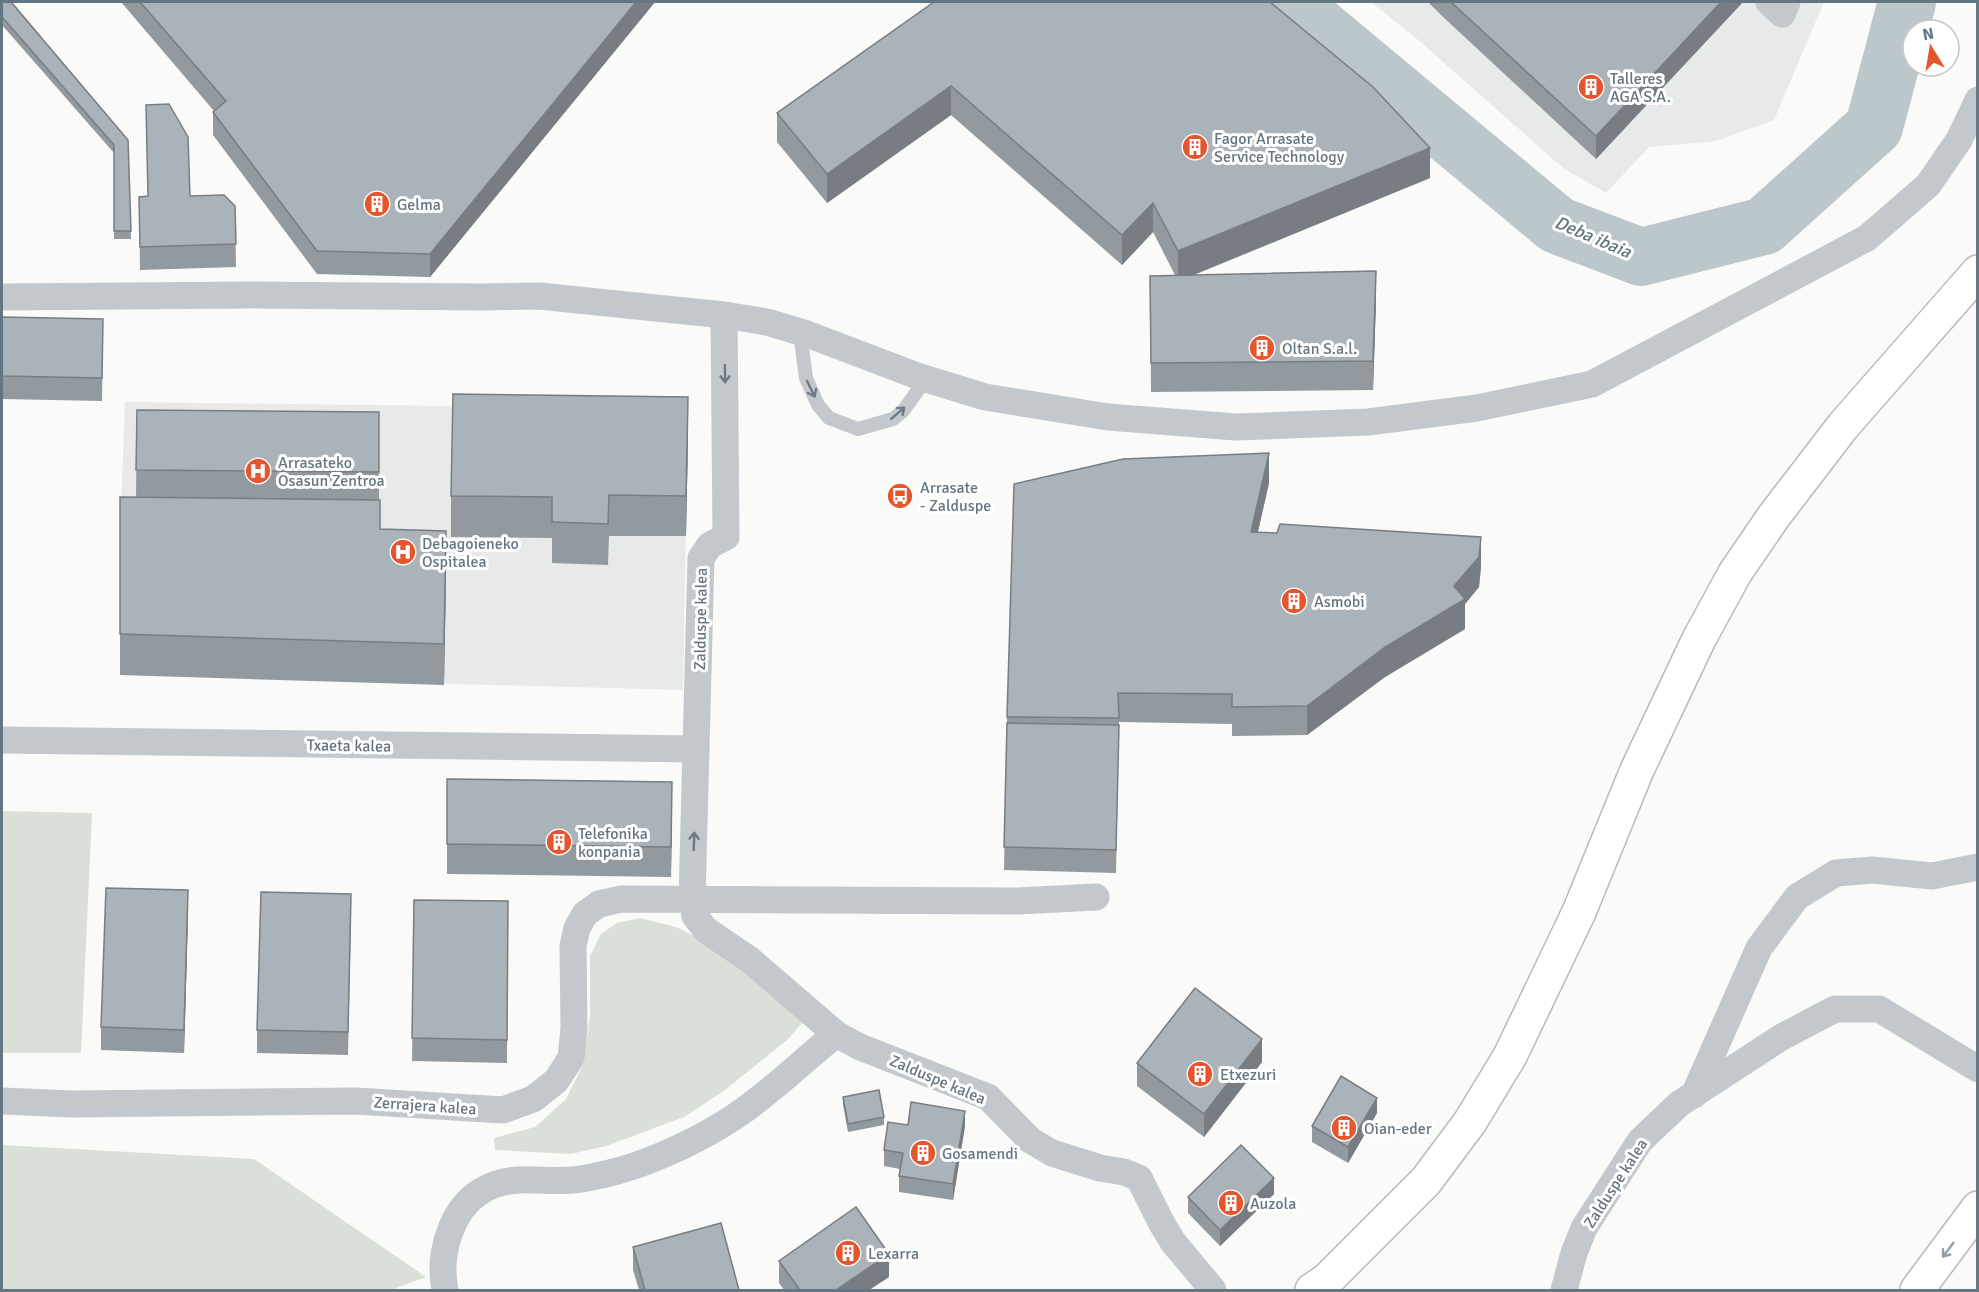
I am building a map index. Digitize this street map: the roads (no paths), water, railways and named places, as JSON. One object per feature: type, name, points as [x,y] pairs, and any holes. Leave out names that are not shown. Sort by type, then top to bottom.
[{"type":"main road","points":[[1312,1290],[1327,1280],[1426,1181],[1470,1122],[1510,1056],[1579,912],[1642,760],[1699,639],[1735,573],[1774,516],[1843,426],[1972,281]]},
{"type":"main road","points":[[1917,1290],[1977,1208]]},
{"type":"street","points":[[1769,2],[1782,14],[1787,2]]},
{"type":"street","points":[[2,297],[539,296],[724,315],[767,322],[926,379],[985,397],[1108,417],[1236,427],[1368,422],[1477,408],[1592,384],[1866,238],[1928,185],[1959,140],[1977,100]]},
{"type":"street","name":"Zalduspe kalea","points":[[724,315],[726,537],[710,545],[701,558],[692,900],[695,916],[706,930],[750,960],[836,1034],[860,1047],[988,1097],[1030,1140],[1052,1153],[1139,1178],[1161,1224],[1213,1290]]},
{"type":"street","name":"Txaeta kalea","points":[[2,740],[696,749]]},
{"type":"street","points":[[1694,1095],[1759,948],[1797,897],[1836,873],[1872,870],[1932,876],[1977,867]]},
{"type":"street","points":[[692,900],[1018,901],[1096,897]]},
{"type":"street","name":"Zerrajera kalea","points":[[2,1101],[72,1104],[356,1101],[502,1110],[533,1099],[556,1081],[571,1058],[574,1028],[573,946],[577,928],[585,914],[599,904],[621,899],[692,900]]},
{"type":"street","name":"Zalduspe kalea","points":[[1564,1290],[1574,1253],[1584,1228],[1640,1141],[1679,1104],[1780,1038],[1835,1009],[1880,1009],[1977,1070]]},
{"type":"street","points":[[445,1290],[442,1265],[446,1243],[463,1206],[483,1189],[512,1179],[572,1180],[623,1169],[697,1140],[738,1114],[836,1034]]},
{"type":"lane","points":[[800,332],[806,378],[818,405],[830,418],[858,429],[893,419],[903,411],[926,379]]},
{"type":"waterway","name":"Deba ibaia","points":[[1289,2],[1557,225],[1641,257],[1764,226],[1874,127],[1907,2]]},
{"type":"place","name":"Talleres AGA S.A.","points":[[1591,87]]},
{"type":"place","name":"Fagor Arrasate Service Technology","points":[[1195,147]]},
{"type":"place","name":"Gelma","points":[[377,204]]},
{"type":"place","name":"Oltan S.a.l.","points":[[1262,348]]},
{"type":"place","name":"Arrasateko Osasun Zentroa","points":[[258,471]]},
{"type":"place","name":"Arrasate - Zalduspe","points":[[900,496]]},
{"type":"place","name":"Debagoieneko Ospitalea","points":[[403,552]]},
{"type":"place","name":"Asmobi","points":[[1294,601]]},
{"type":"place","name":"Telefonika konpania","points":[[559,842]]},
{"type":"place","name":"Etxezuri","points":[[1200,1074]]},
{"type":"place","name":"Oian-eder","points":[[1344,1128]]},
{"type":"place","name":"Gosamendi","points":[[923,1153]]},
{"type":"place","name":"Auzola","points":[[1231,1203]]},
{"type":"place","name":"Lexarra","points":[[848,1253]]}]
